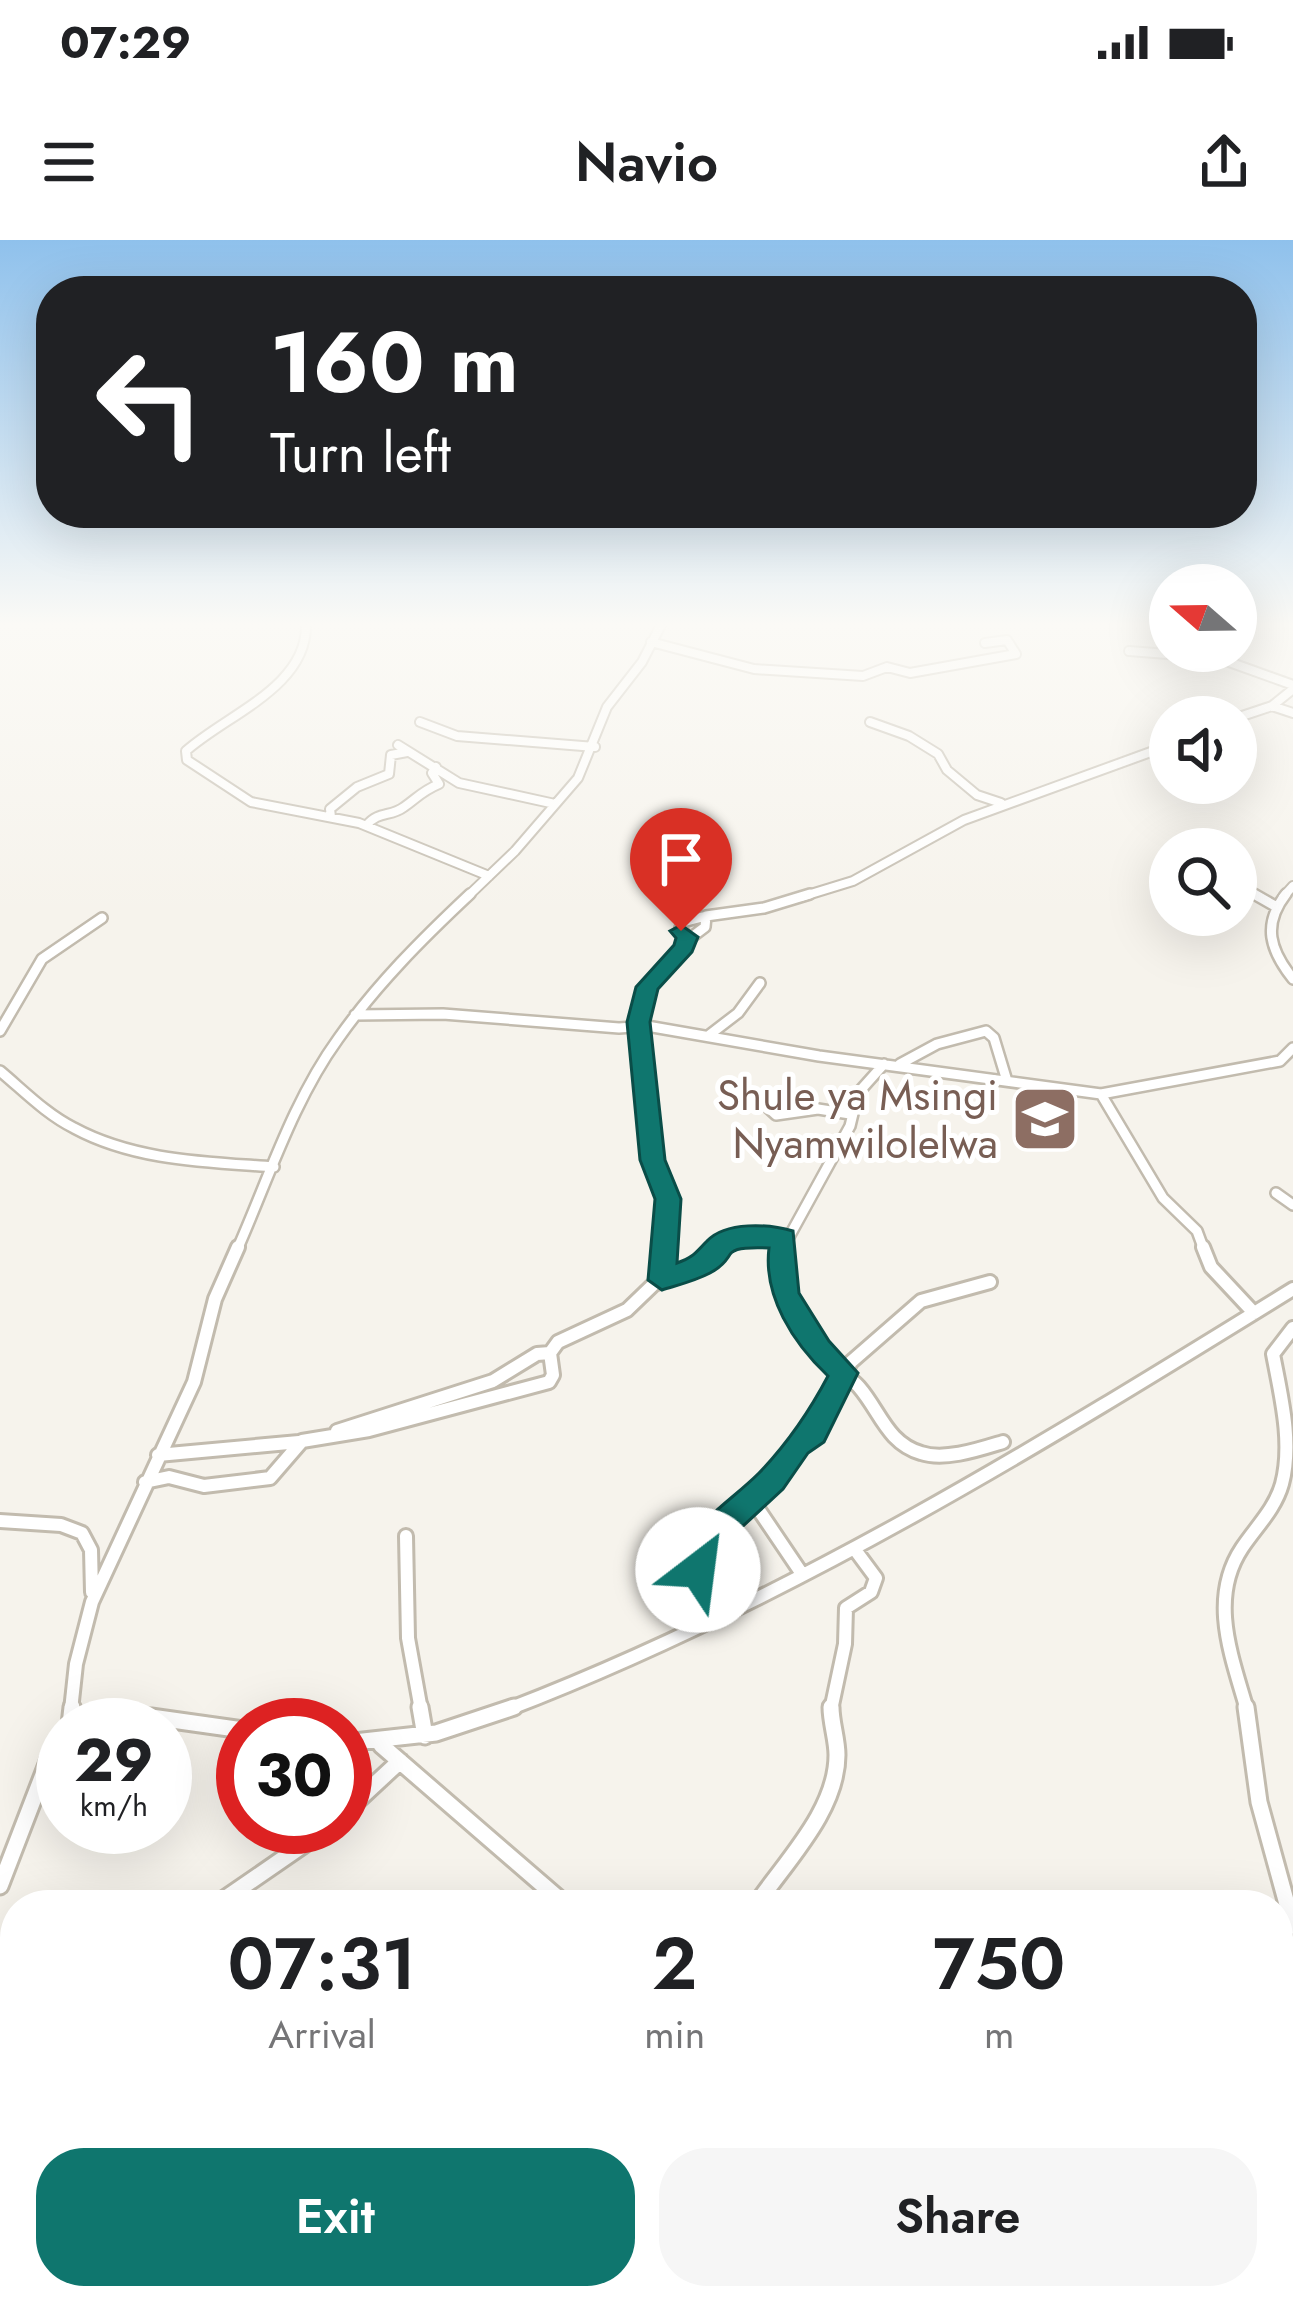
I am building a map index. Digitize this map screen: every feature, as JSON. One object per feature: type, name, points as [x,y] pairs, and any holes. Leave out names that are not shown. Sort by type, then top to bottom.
[{"type":"street","points":[[229,722],[186,752],[187,760],[251,802],[367,825],[489,876]]},
{"type":"street","points":[[420,722],[457,736],[595,747]]},
{"type":"street","points":[[73,1698],[92,1601],[194,1382],[215,1300],[311,1084],[355,1016],[410,950],[489,876],[583,771],[603,722]]},
{"type":"street","points":[[870,722],[909,736],[938,754],[947,770],[977,795],[1005,803]]},
{"type":"street","points":[[398,745],[459,783],[555,804]]},
{"type":"street","points":[[331,817],[332,807],[357,787],[388,774],[391,755],[407,752]]},
{"type":"street","points":[[662,1280],[663,1231],[669,1210],[653,1160],[639,1026],[644,994],[680,954],[688,937],[705,927],[706,916],[764,908],[853,881],[964,820],[1149,752]]},
{"type":"street","points":[[367,825],[374,816],[407,806],[414,794],[437,786],[439,781],[432,773],[436,767]]},
{"type":"street","points":[[1293,886],[1275,906],[1267,930],[1271,951],[1293,980]]},
{"type":"street","points":[[1257,896],[1275,906]]},
{"type":"street","points":[[0,1031],[42,958],[102,918]]},
{"type":"street","points":[[708,1036],[738,1012],[760,983]]},
{"type":"street","points":[[355,1016],[443,1014],[639,1026],[1101,1094],[1280,1061],[1293,1048]]},
{"type":"street","points":[[644,1040],[670,1030]]},
{"type":"street","points":[[900,1064],[937,1044],[986,1031],[994,1038],[1007,1081]]},
{"type":"street","points":[[158,1455],[302,1442],[544,1384],[552,1379],[550,1353],[558,1342],[633,1306],[662,1280],[706,1264],[718,1245],[734,1237],[783,1238],[793,1232],[850,1126],[858,1093],[884,1064]]},
{"type":"street","points":[[0,1071],[54,1116],[99,1140],[158,1154],[274,1168]]},
{"type":"street","points":[[1101,1094],[1162,1198],[1189,1221],[1211,1267],[1254,1313]]},
{"type":"street","points":[[754,1096],[776,1115],[818,1109],[850,1114]]},
{"type":"street","points":[[1276,1193],[1293,1205]]},
{"type":"street","points":[[783,1238],[780,1267],[785,1295],[819,1349],[859,1387],[875,1419],[914,1453],[969,1452],[1003,1442]]},
{"type":"street","points":[[722,1615],[698,1570],[697,1554],[813,1433],[844,1373],[921,1301],[989,1282]]},
{"type":"street","points":[[372,1744],[425,1736],[572,1684],[856,1551],[1007,1466],[1293,1289]]},
{"type":"street","points":[[1285,1890],[1258,1799],[1254,1741],[1224,1594],[1240,1549],[1271,1508],[1283,1481],[1283,1412],[1273,1354],[1293,1328]]},
{"type":"street","points":[[322,1437],[493,1381],[537,1354],[550,1353]]},
{"type":"street","points":[[145,1482],[169,1477],[204,1486],[270,1478],[302,1442]]},
{"type":"street","points":[[750,1497],[802,1574]]},
{"type":"street","points":[[0,1521],[61,1525],[82,1533],[91,1550],[92,1601]]},
{"type":"street","points":[[406,1536],[408,1638],[425,1736]]},
{"type":"street","points":[[766,1890],[815,1816],[834,1773],[838,1757],[831,1709],[850,1631],[846,1608],[871,1592],[877,1578],[856,1551]]},
{"type":"street","points":[[381,1745],[549,1890]]},
{"type":"street","points":[[372,1787],[400,1761]]},
{"type":"street","points":[[0,1886],[36,1793]]},
{"type":"street","points":[[238,1890],[289,1854]]},
{"type":"place","name":"Shule ya Msingi Nyamwilolelwa","points":[[1045,1119]]},
{"type":"route","points":[[681,931],[688,937],[684,947],[647,987],[639,1022],[653,1160],[669,1210],[663,1231],[662,1280],[706,1264],[718,1245],[734,1237],[783,1238],[780,1267],[785,1295],[827,1360],[844,1373],[813,1433],[697,1554],[698,1570]]}]
